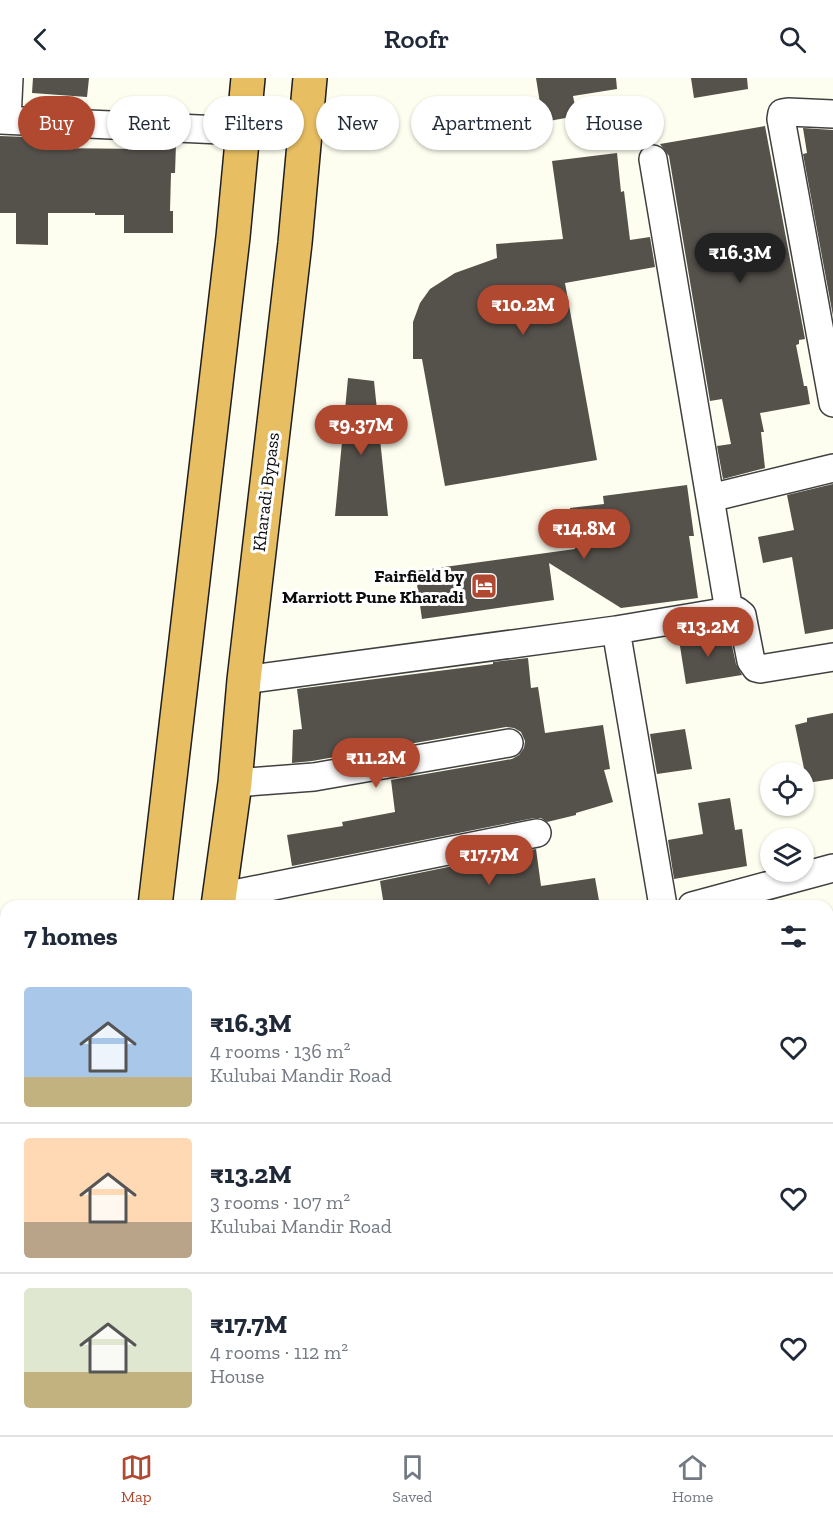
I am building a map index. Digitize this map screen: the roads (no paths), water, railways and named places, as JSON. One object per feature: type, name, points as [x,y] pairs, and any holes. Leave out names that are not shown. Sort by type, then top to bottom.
[{"type":"highway","points":[[246,96],[248,78]]},
{"type":"highway","name":"Kharadi Bypass","points":[[218,900],[235,783],[244,680],[295,243],[310,78]]},
{"type":"highway","points":[[156,900],[241,150]]},
{"type":"street","points":[[9,78],[3,120],[203,129]]},
{"type":"street","points":[[833,114],[788,112],[782,113],[781,119],[833,403]]},
{"type":"street","points":[[653,159],[729,611]]},
{"type":"street","points":[[710,498],[833,468]]},
{"type":"street","points":[[244,680],[616,630],[729,611],[737,611],[742,615],[751,661],[756,668],[833,657]]},
{"type":"street","points":[[616,630],[662,900]]},
{"type":"street","points":[[235,783],[314,777],[509,743]]},
{"type":"street","points":[[223,900],[537,832]]},
{"type":"street","points":[[737,900],[759,897],[833,868]]},
{"type":"place","name":"Fairfield by Marriott Pune Kharadi","points":[[484,586]]}]
